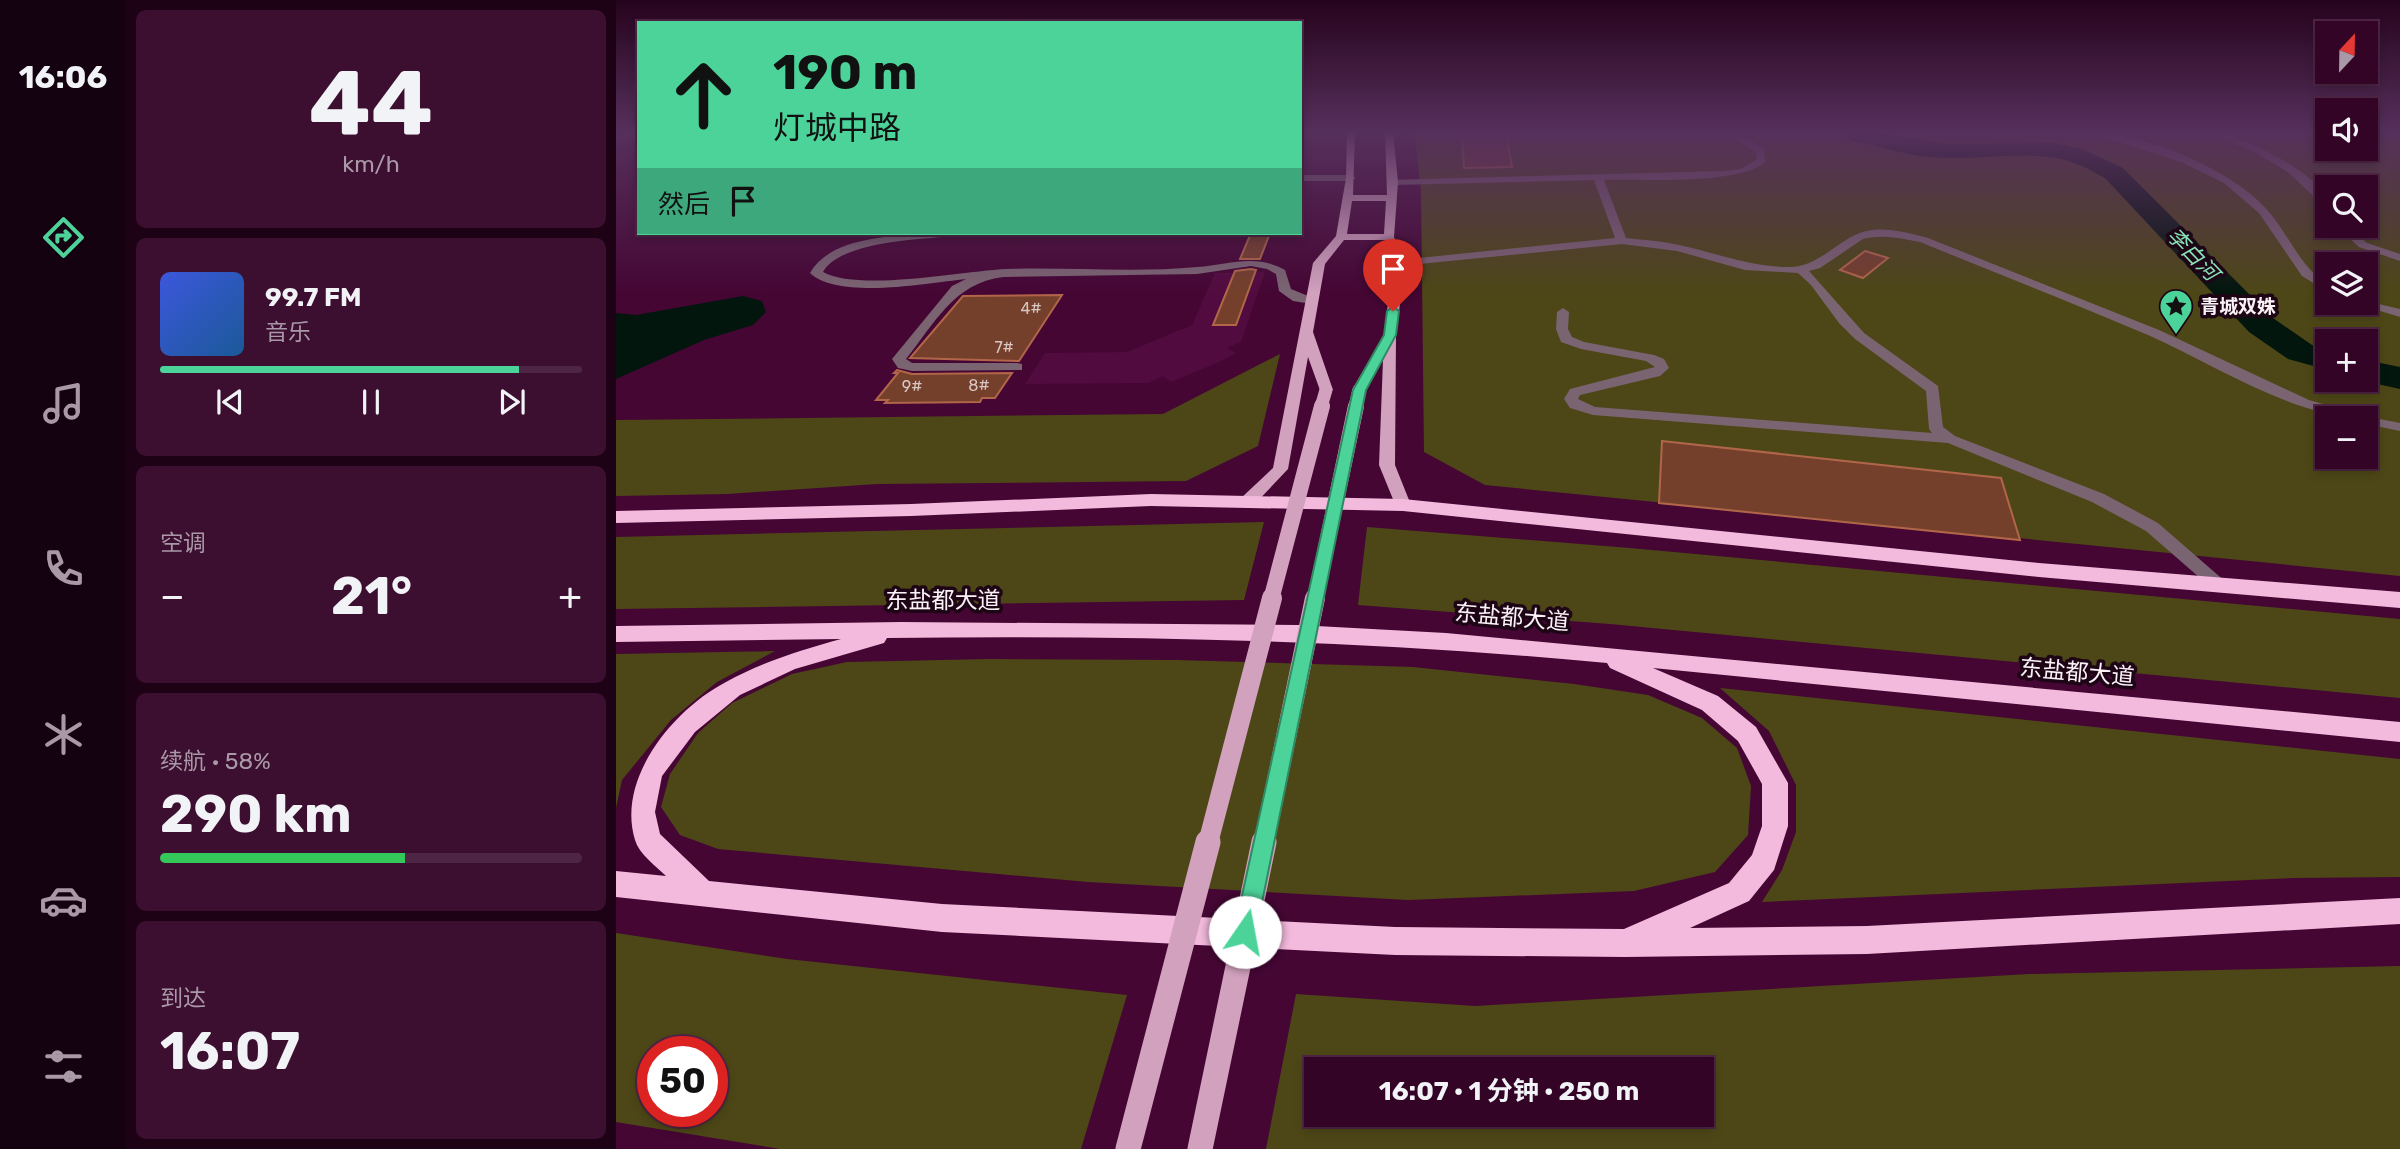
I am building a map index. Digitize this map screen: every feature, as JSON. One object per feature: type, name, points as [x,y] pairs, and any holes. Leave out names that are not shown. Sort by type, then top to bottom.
[{"type":"highway","points":[[616,517],[911,510],[1151,500],[1404,505],[2221,587],[2400,600]]},
{"type":"highway","points":[[704,895],[648,840],[642,812],[649,773],[686,725],[732,689],[787,663],[901,630]]},
{"type":"highway","name":"东盐都大道","points":[[616,634],[901,630],[1298,633],[1446,641],[2400,732]]},
{"type":"highway","points":[[1599,654],[1710,703],[1747,734],[1775,783],[1775,826],[1764,861],[1739,892],[1625,943]]},
{"type":"highway","points":[[616,884],[942,918],[1395,941],[1625,943],[1867,940],[2400,911]]},
{"type":"main road","points":[[1246,503],[1280,469],[1319,263],[1340,237],[1350,186]]},
{"type":"main road","points":[[1393,186],[1389,237],[1399,263],[1390,335],[1387,465],[1404,505]]},
{"type":"main road","points":[[1348,198],[1392,198]]},
{"type":"main road","points":[[1340,237],[1389,237]]},
{"type":"main road","points":[[1128,1149],[1326,390],[1307,332]]},
{"type":"main road","points":[[1200,1149],[1359,390],[1390,335]]},
{"type":"street","points":[[1601,186],[1622,241]]},
{"type":"street","points":[[2232,186],[2257,204],[2270,219],[2304,274],[2315,281]]},
{"type":"street","points":[[1399,263],[1622,241],[1678,248],[1761,270],[1801,270],[1822,262],[1859,237],[1883,232],[1910,236],[2142,328],[2315,406]]},
{"type":"street","points":[[942,235],[852,248],[824,260],[816,273],[826,280],[853,283],[995,273],[1197,271],[1228,265],[1260,264],[1281,272],[1283,288],[1289,295],[1312,300]]},
{"type":"street","points":[[2355,238],[2363,245],[2400,258]]},
{"type":"street","points":[[1801,270],[1814,278],[1850,327],[1901,369],[1933,390],[1936,429],[1950,439],[2098,498],[2152,527],[2221,587]]},
{"type":"street","points":[[995,273],[960,286],[899,359],[903,365],[912,368],[1017,367]]},
{"type":"street","points":[[2378,308],[2400,313]]},
{"type":"street","points":[[1563,312],[1562,329],[1566,339],[1581,345],[1649,358],[1659,362],[1662,368],[1655,373],[1575,392],[1570,399],[1575,405],[1593,411],[1950,439]]},
{"type":"street","points":[[2378,423],[2400,427]]},
{"type":"shaded area","points":[[1420,186],[2315,186],[2315,238],[2378,238],[2378,186],[2400,186],[2400,576],[1485,485],[1424,452]]},
{"type":"shaded area","points":[[1265,272],[1241,342],[1227,348],[1236,353],[1219,362],[1171,382],[1163,376],[1148,383],[1025,384],[1045,353],[1127,352],[1192,325],[1215,273]]},
{"type":"shaded area","points":[[743,296],[762,301],[766,312],[753,325],[704,340],[616,379],[616,313],[636,315]]},
{"type":"shaded area","points":[[1280,354],[1258,446],[1186,481],[877,484],[727,494],[616,496],[616,420],[1163,414]]},
{"type":"shaded area","points":[[1264,522],[1244,600],[616,609],[616,537]]},
{"type":"shaded area","points":[[1367,527],[1630,548],[2400,619],[2400,698],[1610,624],[1358,605]]},
{"type":"shaded area","points":[[775,651],[717,682],[671,720],[622,780],[616,808],[616,654]]},
{"type":"shaded area","points":[[990,659],[1177,660],[1413,667],[1574,684],[1648,695],[1702,718],[1737,748],[1751,786],[1748,835],[1715,872],[1634,891],[1408,900],[1088,882],[718,849],[680,835],[661,807],[670,774],[698,733],[732,703],[792,674],[847,662]]},
{"type":"shaded area","points":[[1720,688],[2400,759],[2400,877],[2294,878],[1762,902],[1782,870],[1796,832],[1796,785],[1769,731]]},
{"type":"shaded area","points":[[616,933],[787,959],[1127,995],[1081,1149],[780,1149],[646,1127],[728,1127],[728,1036],[637,1036],[637,1125],[616,1122]]},
{"type":"shaded area","points":[[2400,966],[2400,1149],[1266,1149],[1296,994],[1475,1006],[2029,974]]},
{"type":"building","points":[[1250,235],[1269,235],[1260,259],[1240,259]]},
{"type":"building","points":[[1865,251],[1888,258],[1863,278],[1840,270]]},
{"type":"building","points":[[1256,270],[1236,325],[1213,325],[1235,271]]},
{"type":"building","points":[[1062,295],[1019,361],[910,358],[963,296]]},
{"type":"building","points":[[897,370],[912,374],[1012,373],[995,398],[982,398],[980,402],[885,403],[888,400],[876,400],[898,373],[894,373]]},
{"type":"building","points":[[1662,441],[2001,478],[2020,540],[1659,503]]},
{"type":"waterway","name":"李白河","points":[[2126,186],[2261,325],[2300,352],[2315,356]]},
{"type":"waterway","name":"李白河","points":[[2378,373],[2400,378]]},
{"type":"place","name":"青城双姝","points":[[2176,336]]},
{"type":"route","points":[[1245,932],[1359,390],[1390,335],[1393,311]]}]
